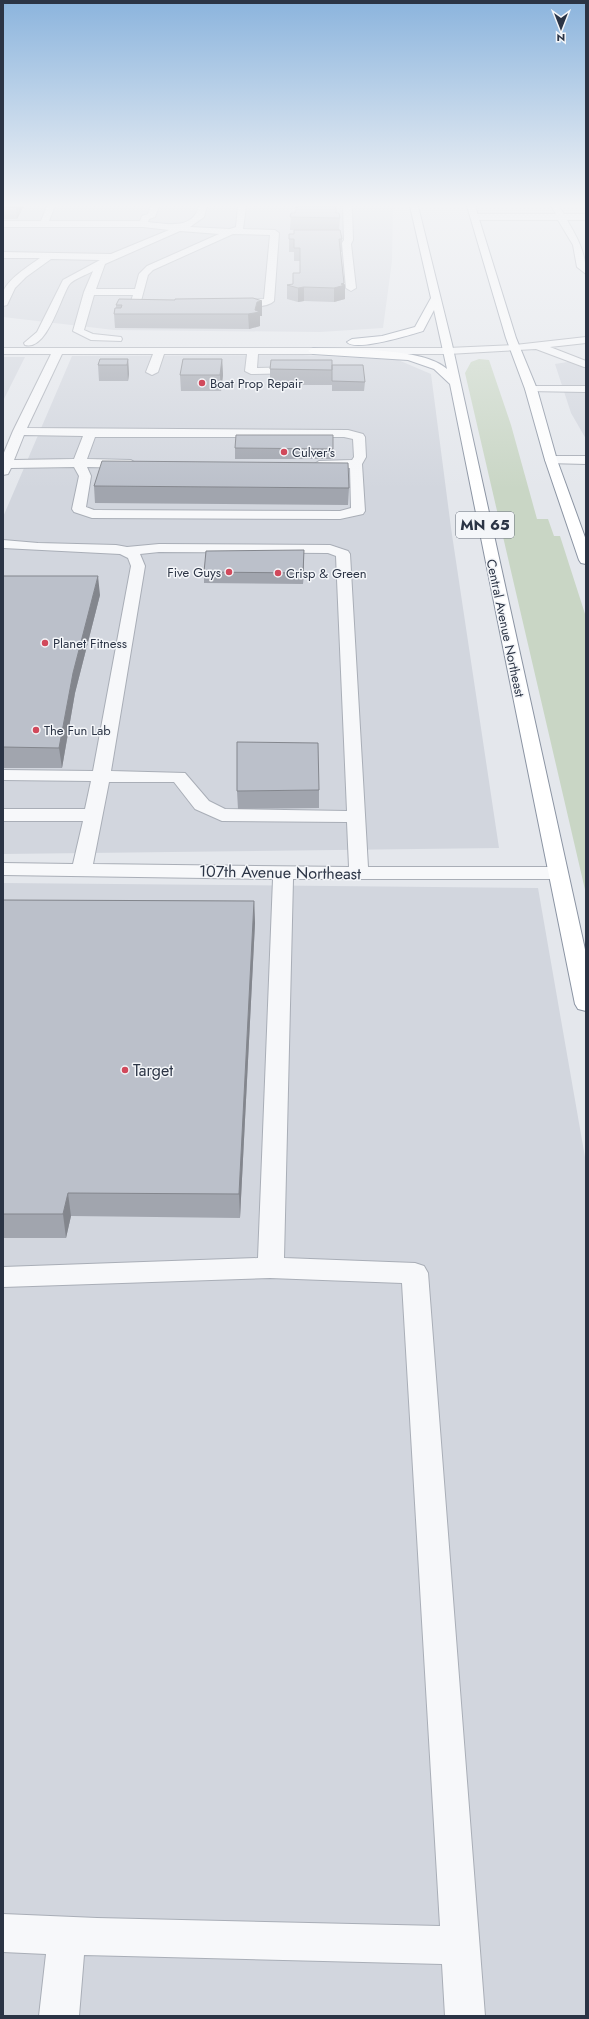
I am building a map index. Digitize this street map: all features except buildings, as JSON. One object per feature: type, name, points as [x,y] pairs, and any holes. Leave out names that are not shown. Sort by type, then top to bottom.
[{"type":"highway","points":[[336,344],[383,339],[419,329],[434,300]]},
{"type":"highway","name":"Central Avenue Northeast","points":[[435,300],[447,348],[557,873],[586,1004]]},
{"type":"highway","points":[[500,300],[515,348],[531,389],[551,460],[582,537],[586,560]]},
{"type":"highway","points":[[313,352],[409,357],[438,367],[454,382]]},
{"type":"street","points":[[29,343],[41,334],[57,300]]},
{"type":"street","points":[[87,300],[78,331],[91,337],[137,343]]},
{"type":"street","points":[[136,300],[135,304],[175,304]]},
{"type":"street","points":[[222,304],[262,304],[269,302],[269,300]]},
{"type":"street","points":[[3,351],[313,352],[447,348],[515,348],[586,340]]},
{"type":"street","points":[[3,343],[336,344],[447,348]]},
{"type":"street","points":[[537,346],[552,354],[585,367]]},
{"type":"street","points":[[58,351],[19,431],[4,468],[79,463],[143,464]]},
{"type":"street","points":[[152,372],[159,352]]},
{"type":"street","points":[[253,352],[251,371],[311,370]]},
{"type":"street","points":[[531,389],[586,389]]},
{"type":"street","points":[[19,431],[90,433],[344,433],[359,437],[360,457],[356,464],[358,511],[340,515],[92,514],[79,509],[84,476],[79,463],[90,433]]},
{"type":"street","points":[[551,460],[586,460]]},
{"type":"street","points":[[310,465],[356,464]]},
{"type":"street","points":[[3,544],[31,547],[106,548],[128,551],[159,548],[330,549],[343,554],[359,873]]},
{"type":"street","points":[[82,870],[101,776],[138,566],[134,555],[128,551]]},
{"type":"street","points":[[3,776],[179,777],[202,805],[222,815],[356,816]]},
{"type":"street","points":[[3,815],[93,815]]},
{"type":"street","name":"107th Avenue Northeast","points":[[3,869],[283,873],[557,873]]},
{"type":"street","points":[[270,1268],[273,1224],[283,873]]},
{"type":"street","points":[[3,1277],[270,1268],[415,1273],[465,2016]]},
{"type":"street","points":[[3,1933],[67,1936],[460,1945]]},
{"type":"street","points":[[59,2016],[67,1936]]},
{"type":"shaded area","points":[[3,300],[387,300],[383,328],[320,332],[114,330],[3,317]]},
{"type":"shaded area","points":[[302,355],[398,360],[431,374],[451,528],[499,848],[3,854],[3,517],[72,356]]},
{"type":"shaded area","points":[[3,357],[25,357],[3,401]]},
{"type":"shaded area","points":[[586,359],[586,439],[571,413],[555,364]]},
{"type":"shaded area","points":[[3,883],[538,888],[586,1163],[586,2016],[3,2016]]},
{"type":"green space","points":[[479,359],[489,360],[511,425],[537,519],[548,519],[554,536],[560,536],[586,617],[586,894],[465,373],[471,362]]},
{"type":"place","name":"Boat Prop Repair","points":[[202,383]]},
{"type":"place","name":"Culver's","points":[[284,452]]},
{"type":"place","name":"Five Guys","points":[[229,572]]},
{"type":"place","name":"Crisp & Green","points":[[278,573]]},
{"type":"place","name":"Planet Fitness","points":[[45,643]]},
{"type":"place","name":"The Fun Lab","points":[[36,730]]},
{"type":"place","name":"Target","points":[[125,1070]]}]
